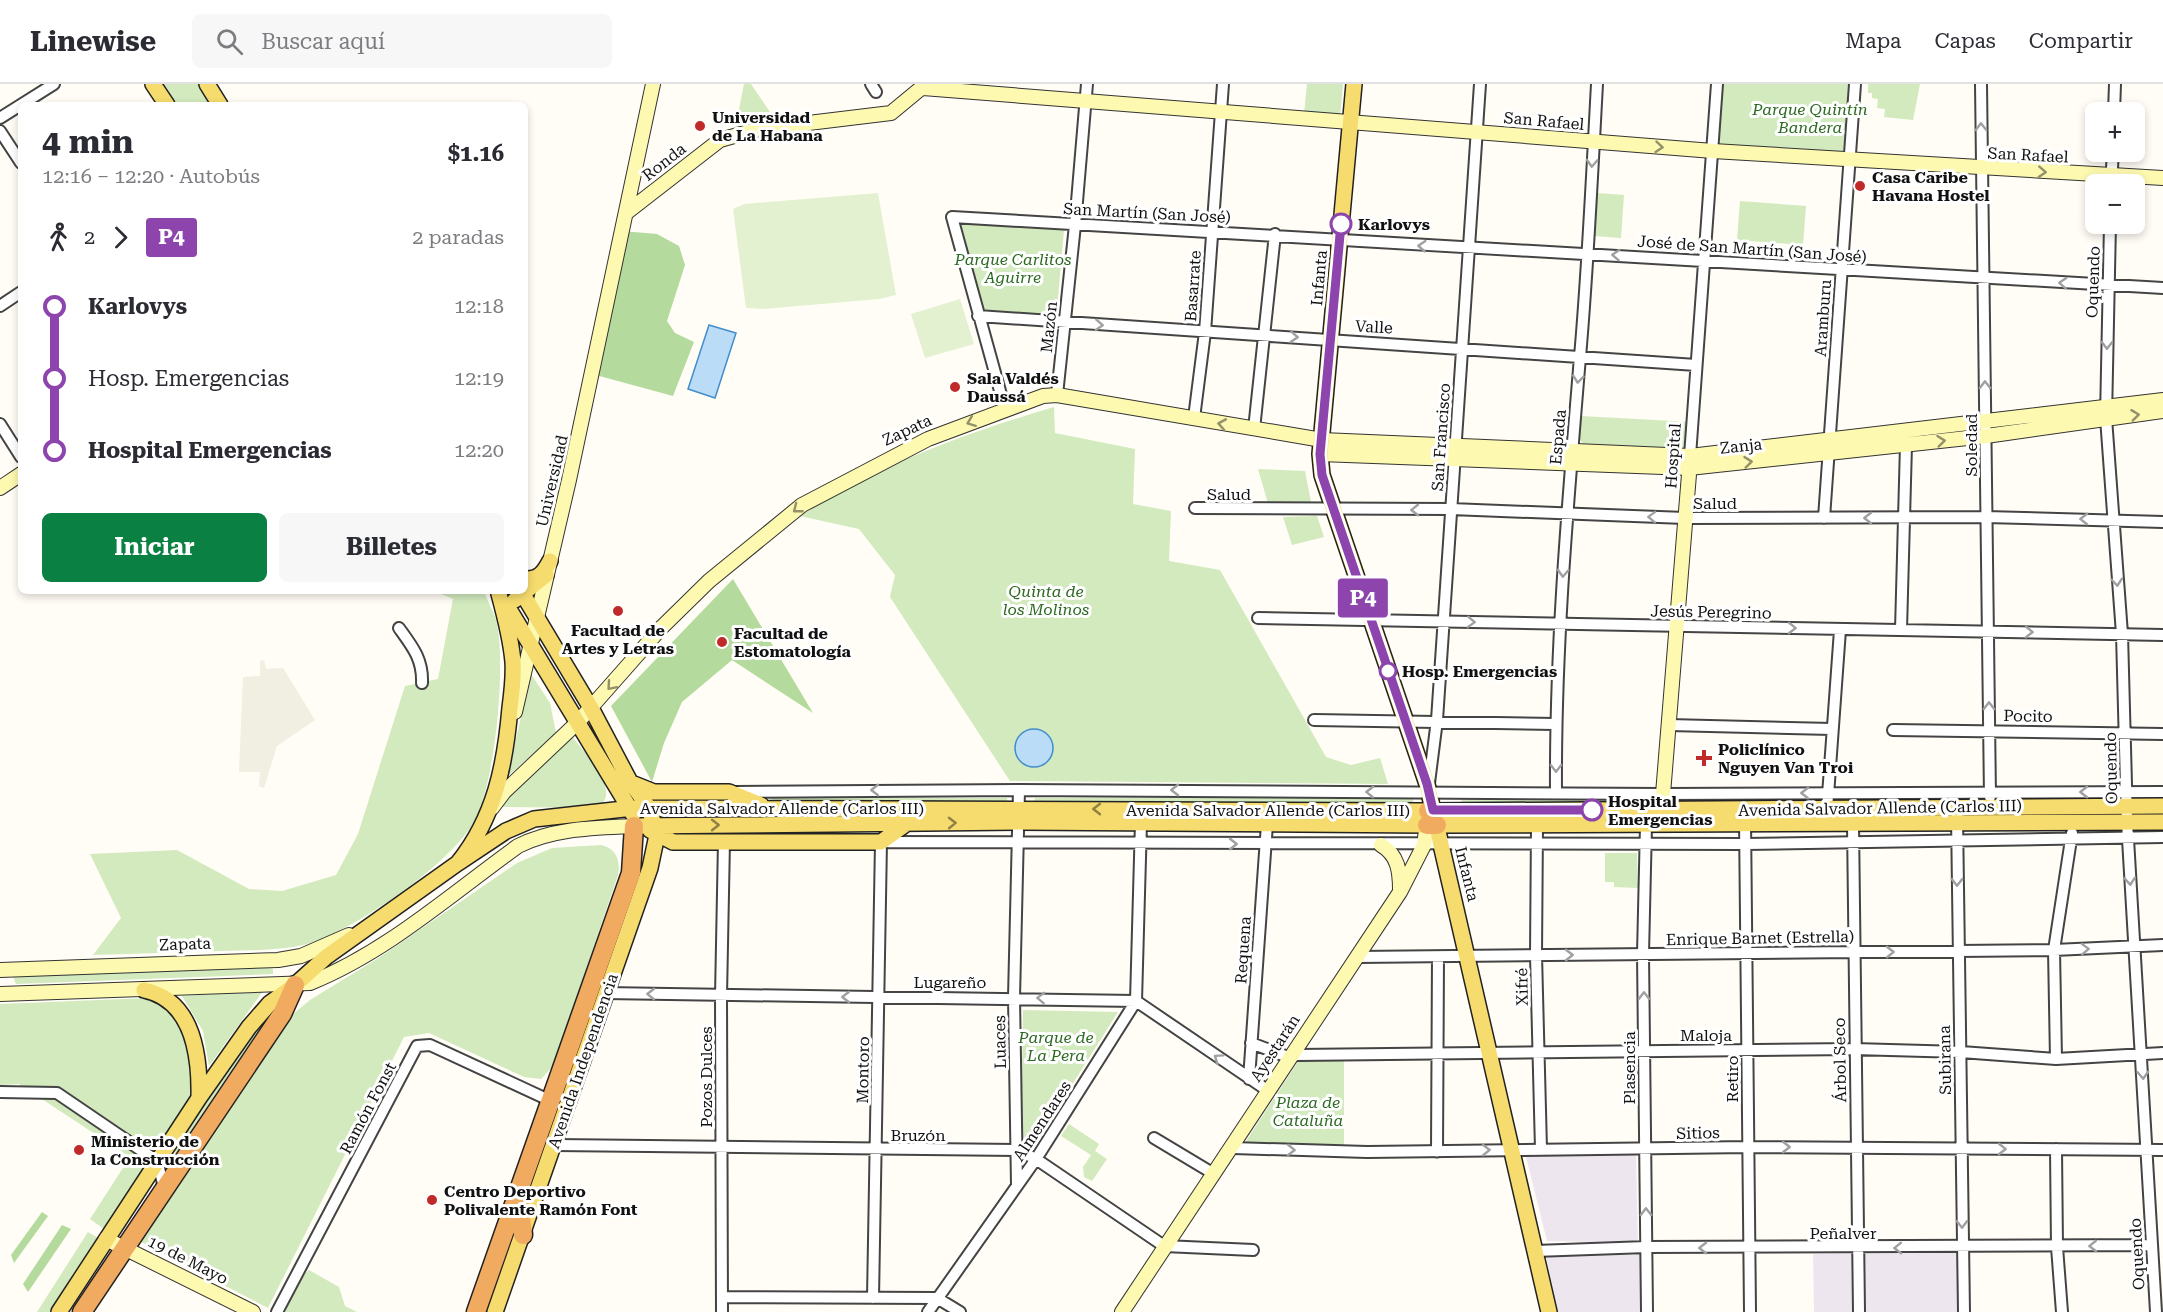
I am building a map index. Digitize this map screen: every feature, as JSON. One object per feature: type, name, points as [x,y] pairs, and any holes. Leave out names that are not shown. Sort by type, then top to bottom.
[{"type":"highway","name":"Avenida Independencia","points":[[476,1312],[631,873],[641,820]]},
{"type":"highway","points":[[82,1312],[124,1246],[282,1014],[296,985]]},
{"type":"highway","points":[[519,1192],[523,1235]]},
{"type":"main road","points":[[153,84],[165,102]]},
{"type":"main road","points":[[207,84],[218,102]]},
{"type":"main road","name":"Universidad","points":[[505,754],[626,213],[641,182],[653,84]]},
{"type":"main road","name":"Infanta","points":[[1354,84],[1321,447],[1324,488],[1429,792],[1469,956],[1549,1312]]},
{"type":"main road","name":"Ronda","points":[[626,213],[641,182],[720,140],[759,129],[891,112],[925,86]]},
{"type":"main road","name":"San Rafael","points":[[925,86],[1220,114],[2085,178]]},
{"type":"main road","name":"San Rafael","points":[[2145,179],[2163,178]]},
{"type":"main road","name":"Zapata","points":[[59,1312],[199,1098],[249,1027],[270,1003],[296,985],[326,957],[364,928],[413,897],[458,863],[473,844],[491,810],[504,792],[578,722],[661,628],[709,581],[802,505],[928,439],[1005,408],[1043,396],[1057,395],[1254,429],[1321,447]]},
{"type":"main road","name":"Zanja","points":[[1321,447],[1570,459],[1690,462],[1986,429],[2106,412],[2163,400]]},
{"type":"main road","name":"Zanja","points":[[2106,412],[2163,411]]},
{"type":"main road","name":"Zanja","points":[[1830,446],[1906,445],[1986,429]]},
{"type":"main road","name":"Hospital","points":[[1660,811],[1690,462]]},
{"type":"main road","points":[[0,488],[18,476]]},
{"type":"main road","points":[[528,578],[537,577],[548,568]]},
{"type":"main road","points":[[528,587],[548,568]]},
{"type":"main road","points":[[500,595],[512,602],[521,594]]},
{"type":"main road","points":[[523,594],[591,708],[629,780],[641,820]]},
{"type":"main road","points":[[500,595],[641,820]]},
{"type":"main road","points":[[491,810],[505,754],[513,664],[500,595]]},
{"type":"main road","points":[[629,780],[638,787],[654,792],[729,792],[770,809]]},
{"type":"main road","name":"Avenida Independencia","points":[[495,1312],[652,862],[641,820],[649,808],[629,780]]},
{"type":"main road","name":"Avenida Salvador Allende (Carlos III)","points":[[296,985],[331,974],[382,944],[431,912],[504,856],[532,838],[641,820],[906,824],[1019,815],[1141,822],[1267,824],[1434,816],[1537,825],[1646,825],[1827,809],[1957,807],[1990,799],[2126,799],[2163,806]]},
{"type":"main road","name":"Avenida Salvador Allende (Carlos III)","points":[[649,808],[1019,815],[1434,816],[1660,811],[1853,824],[2074,821],[2127,830],[2163,822]]},
{"type":"main road","points":[[458,863],[506,831],[534,819],[609,810],[641,820],[673,842]]},
{"type":"main road","points":[[1646,825],[1660,811]]},
{"type":"main road","name":"Ayestarán","points":[[1122,1312],[1164,1246],[1233,1148],[1267,1090],[1400,892],[1424,844],[1434,816]]},
{"type":"main road","points":[[652,862],[658,853],[673,842],[881,842],[906,824]]},
{"type":"main road","points":[[1381,845],[1391,852],[1398,866],[1400,892]]},
{"type":"main road","name":"Zapata","points":[[0,970],[278,960],[301,956],[364,928]]},
{"type":"main road","points":[[0,994],[296,985]]},
{"type":"main road","points":[[144,990],[156,992],[173,1003],[187,1023],[196,1053],[199,1098]]},
{"type":"main road","name":"19 de Mayo","points":[[106,1239],[253,1312]]},
{"type":"street","points":[[25,102],[54,84]]},
{"type":"street","name":"Mazón","points":[[1057,395],[1076,225],[1087,84]]},
{"type":"street","name":"Basarrate","points":[[1194,418],[1205,332],[1223,84]]},
{"type":"street","name":"San Francisco","points":[[1429,792],[1437,720],[1467,249],[1480,84]]},
{"type":"street","name":"Espada","points":[[1556,793],[1555,724],[1566,514],[1580,357],[1597,84]]},
{"type":"street","name":"Hospital","points":[[1690,462],[1718,84]]},
{"type":"street","name":"Aramburu","points":[[1824,518],[1855,84]]},
{"type":"street","name":"Soledad","points":[[1981,84],[1990,799]]},
{"type":"street","points":[[2114,102],[2115,84]]},
{"type":"street","points":[[0,118],[18,107]]},
{"type":"street","points":[[0,131],[18,158]]},
{"type":"street","name":"San Martín (San José)","points":[[978,316],[952,217],[1275,234],[1340,240]]},
{"type":"street","points":[[1254,429],[1275,234]]},
{"type":"street","name":"Oquendo","points":[[2110,234],[2106,412],[2122,634],[2127,830],[2156,1312]]},
{"type":"street","name":"José de San Martín (San José)","points":[[1340,240],[2163,288]]},
{"type":"street","points":[[0,306],[18,294]]},
{"type":"street","points":[[978,316],[1005,408]]},
{"type":"street","name":"Valle","points":[[978,316],[1462,347],[1696,365]]},
{"type":"street","points":[[0,424],[18,452]]},
{"type":"street","points":[[1901,630],[1902,518],[1906,445]]},
{"type":"street","name":"Salud","points":[[1195,508],[1332,511],[1451,509],[1685,518],[2112,519],[2163,522]]},
{"type":"street","name":"Jesús Peregrino","points":[[1258,618],[2163,635]]},
{"type":"street","points":[[399,628],[418,655],[423,669],[422,683]]},
{"type":"street","points":[[1827,809],[1840,630]]},
{"type":"street","points":[[1314,720],[1437,720],[1555,724]]},
{"type":"street","points":[[1669,725],[1832,729]]},
{"type":"street","name":"Pocito","points":[[1893,729],[2163,734]]},
{"type":"street","name":"Avenida Salvador Allende (Carlos III)","points":[[729,792],[1019,790],[1827,793],[1990,799]]},
{"type":"street","name":"Luaces","points":[[1017,1185],[1014,998],[1019,790]]},
{"type":"street","name":"Avenida Salvador Allende (Carlos III)","points":[[2126,799],[2163,792]]},
{"type":"street","name":"Subirana","points":[[1957,807],[1964,1312]]},
{"type":"street","name":"Árbol Seco","points":[[1846,809],[1853,824],[1859,1312]]},
{"type":"street","name":"Retiro","points":[[1745,817],[1750,1312]]},
{"type":"street","points":[[2056,1059],[2054,950],[2074,821]]},
{"type":"street","points":[[1141,822],[1136,1001],[1267,1090]]},
{"type":"street","name":"Requena","points":[[1249,1079],[1267,824]]},
{"type":"street","name":"Xifré","points":[[1537,825],[1536,955],[1541,1149]]},
{"type":"street","name":"Plasencia","points":[[1646,825],[1643,954],[1647,1312]]},
{"type":"street","name":"Avenida Salvador Allende (Carlos III)","points":[[881,842],[1381,845],[1746,844],[2072,838],[2127,830],[2163,837]]},
{"type":"street","name":"Pozos Dulces","points":[[722,1312],[720,996],[724,841]]},
{"type":"street","name":"Montoro","points":[[873,1298],[881,842]]},
{"type":"street","name":"Enrique Barnet (Estrella)","points":[[1357,957],[2054,950],[2163,945]]},
{"type":"street","points":[[1437,1152],[1438,957]]},
{"type":"street","name":"Lugareño","points":[[605,993],[1136,1001]]},
{"type":"street","name":"Almendares","points":[[928,1312],[1036,1159],[1136,1001]]},
{"type":"street","name":"Maloja","points":[[1251,1043],[1288,1058],[1297,1055],[1539,1050],[1854,1049],[1961,1052],[2056,1059],[2163,1053]]},
{"type":"street","name":"Ramón Fonst","points":[[277,1312],[417,1046],[430,1045],[551,1101]]},
{"type":"street","points":[[0,1092],[57,1092],[157,1161],[164,1187]]},
{"type":"street","points":[[1154,1138],[1214,1174]]},
{"type":"street","name":"Bruzón","points":[[555,1145],[1017,1150],[1036,1159],[1164,1246]]},
{"type":"street","name":"Sitios","points":[[1233,1148],[1437,1152],[1748,1147],[2163,1150]]},
{"type":"street","points":[[2056,1149],[2057,1246],[2062,1312]]},
{"type":"street","points":[[2151,1228],[2163,1228]]},
{"type":"street","name":"Peñalver","points":[[1535,1251],[1647,1247],[1857,1248],[2151,1245]]},
{"type":"street","points":[[1164,1246],[1253,1250]]},
{"type":"street","points":[[722,1297],[937,1298],[960,1312]]},
{"type":"shaded area","points":[[264,660],[266,669],[283,668],[315,720],[277,746],[264,788],[259,786],[260,772],[239,772],[243,677],[260,676],[260,661]]},
{"type":"shaded area","points":[[1525,1153],[1636,1155],[1638,1243],[1547,1241]]},
{"type":"shaded area","points":[[1862,1250],[1960,1250],[1959,1312],[1864,1312]]},
{"type":"shaded area","points":[[1854,1253],[1856,1312],[1814,1312],[1813,1254]]},
{"type":"shaded area","points":[[1546,1255],[1642,1255],[1642,1312],[1557,1312]]},
{"type":"green space","points":[[161,84],[202,84],[213,102],[172,102]]},
{"type":"green space","points":[[744,84],[751,84],[772,115],[735,129]]},
{"type":"green space","points":[[1307,84],[1343,84],[1340,117],[1304,114]]},
{"type":"green space","name":"Parque Quintín Bandera","points":[[1722,84],[1848,84],[1844,152],[1840,155],[1721,147],[1718,143]]},
{"type":"green space","points":[[1868,84],[1920,84],[1913,120],[1884,117],[1885,109],[1877,108],[1878,99],[1872,98],[1872,93],[1868,93]]},
{"type":"green space","points":[[878,193],[896,295],[879,299],[763,309],[746,308],[733,209],[744,204]]},
{"type":"green space","points":[[1597,193],[1624,195],[1621,238],[1594,236]]},
{"type":"green space","points":[[1740,201],[1806,206],[1803,245],[1737,240]]},
{"type":"green space","name":"Parque Carlitos Aguirre","points":[[957,221],[1064,230],[1057,309],[1050,315],[979,309]]},
{"type":"green space","points":[[622,231],[657,234],[679,246],[685,265],[667,321],[675,333],[694,342],[673,396],[592,374]]},
{"type":"green space","points":[[960,299],[974,344],[925,358],[911,314]]},
{"type":"green space","name":"Quinta de los Molinos","points":[[1054,407],[1055,433],[1135,449],[1133,504],[1171,511],[1169,561],[1220,570],[1326,757],[1351,765],[1380,758],[1388,784],[1010,781],[890,597],[895,575],[859,529],[800,516],[860,481],[923,452]]},
{"type":"green space","points":[[1581,416],[1692,422],[1690,456],[1584,445],[1579,438]]},
{"type":"green space","points":[[1258,469],[1305,471],[1312,507],[1269,507]]},
{"type":"green space","points":[[1317,516],[1324,537],[1292,545],[1283,517]]},
{"type":"green space","points":[[733,579],[813,713],[732,660],[682,702],[664,743],[652,782],[611,706]]},
{"type":"green space","points":[[441,594],[485,594],[496,620],[499,639],[499,692],[493,753],[481,805],[474,822],[462,839],[444,857],[423,876],[374,911],[327,937],[307,944],[264,950],[93,955],[121,918],[90,854],[177,850],[249,889],[282,891],[336,875],[358,834],[405,686],[438,679],[453,599]]},
{"type":"green space","points":[[531,674],[550,703],[556,733],[507,777]]},
{"type":"green space","points":[[572,736],[599,772],[604,783],[606,792],[604,801],[597,808],[500,807]]},
{"type":"green space","points":[[1413,797],[1413,805],[1034,806],[1035,798]]},
{"type":"green space","points":[[1462,797],[1651,797],[1650,805],[1461,805]]},
{"type":"green space","points":[[771,798],[1007,798],[1007,806],[780,806]]},
{"type":"green space","points":[[601,845],[614,852],[619,865],[618,875],[553,1066],[541,1079],[524,1077],[429,1033],[404,1037],[268,1308],[139,1241],[282,1023],[310,1000],[380,957],[517,863],[552,848]]},
{"type":"green space","points":[[1605,853],[1637,853],[1638,888],[1614,887],[1614,882],[1605,882]]},
{"type":"green space","points":[[257,964],[273,969],[273,974],[16,984],[12,974]]},
{"type":"green space","points":[[263,991],[209,1066],[203,1031],[182,996]]},
{"type":"green space","points":[[149,998],[161,1005],[176,1020],[188,1049],[191,1095],[104,1229],[90,1219],[130,1157],[19,1084],[0,1085],[0,1004]]},
{"type":"green space","points":[[279,1003],[176,1159],[175,1150],[211,1093],[250,1037]]},
{"type":"green space","name":"Parque de La Pera","points":[[1023,1010],[1118,1012],[1037,1140],[1032,1142],[1024,1139],[1021,1134]]},
{"type":"green space","name":"Plaza de Cataluña","points":[[1301,1057],[1344,1058],[1344,1148],[1250,1145],[1246,1141]]},
{"type":"green space","points":[[1069,1124],[1099,1144],[1095,1151],[1107,1159],[1092,1181],[1084,1177],[1083,1167],[1091,1155],[1061,1136]]},
{"type":"green space","points":[[42,1212],[48,1216],[14,1263],[11,1255]]},
{"type":"green space","points":[[62,1225],[71,1229],[28,1292],[23,1284]]},
{"type":"green space","points":[[88,1232],[98,1238],[50,1312],[37,1312]]},
{"type":"green space","points":[[309,1270],[339,1287],[345,1306],[357,1312],[285,1312],[302,1276]]},
{"type":"water","points":[[709,325],[736,333],[715,398],[688,389]]},
{"type":"water","points":[[1034,729],[1041,730],[1047,735],[1052,741],[1052,755],[1047,761],[1041,766],[1034,767],[1027,766],[1021,761],[1016,755],[1015,748],[1016,741],[1021,735],[1027,730]]},
{"type":"bus line","name":"P4","points":[[1341,224],[1320,454],[1324,488],[1427,784],[1433,810],[1592,810]]},
{"type":"place","name":"Universidad de La Habana","points":[[700,126]]},
{"type":"place","name":"Casa Caribe Havana Hostel","points":[[1860,186]]},
{"type":"place","name":"Karlovys","points":[[1341,224]]},
{"type":"place","name":"Sala Valdés Daussá","points":[[955,387]]},
{"type":"place","name":"Facultad de Artes y Letras","points":[[618,611]]},
{"type":"place","name":"Facultad de Estomatología","points":[[722,642]]},
{"type":"place","name":"Hosp. Emergencias","points":[[1388,671]]},
{"type":"place","name":"Policlínico Nguyen Van Troi","points":[[1704,758]]},
{"type":"place","name":"Hospital Emergencias","points":[[1592,810]]},
{"type":"place","name":"Ministerio de la Construcción","points":[[79,1150]]},
{"type":"place","name":"Centro Deportivo Polivalente Ramón Font","points":[[432,1200]]}]
